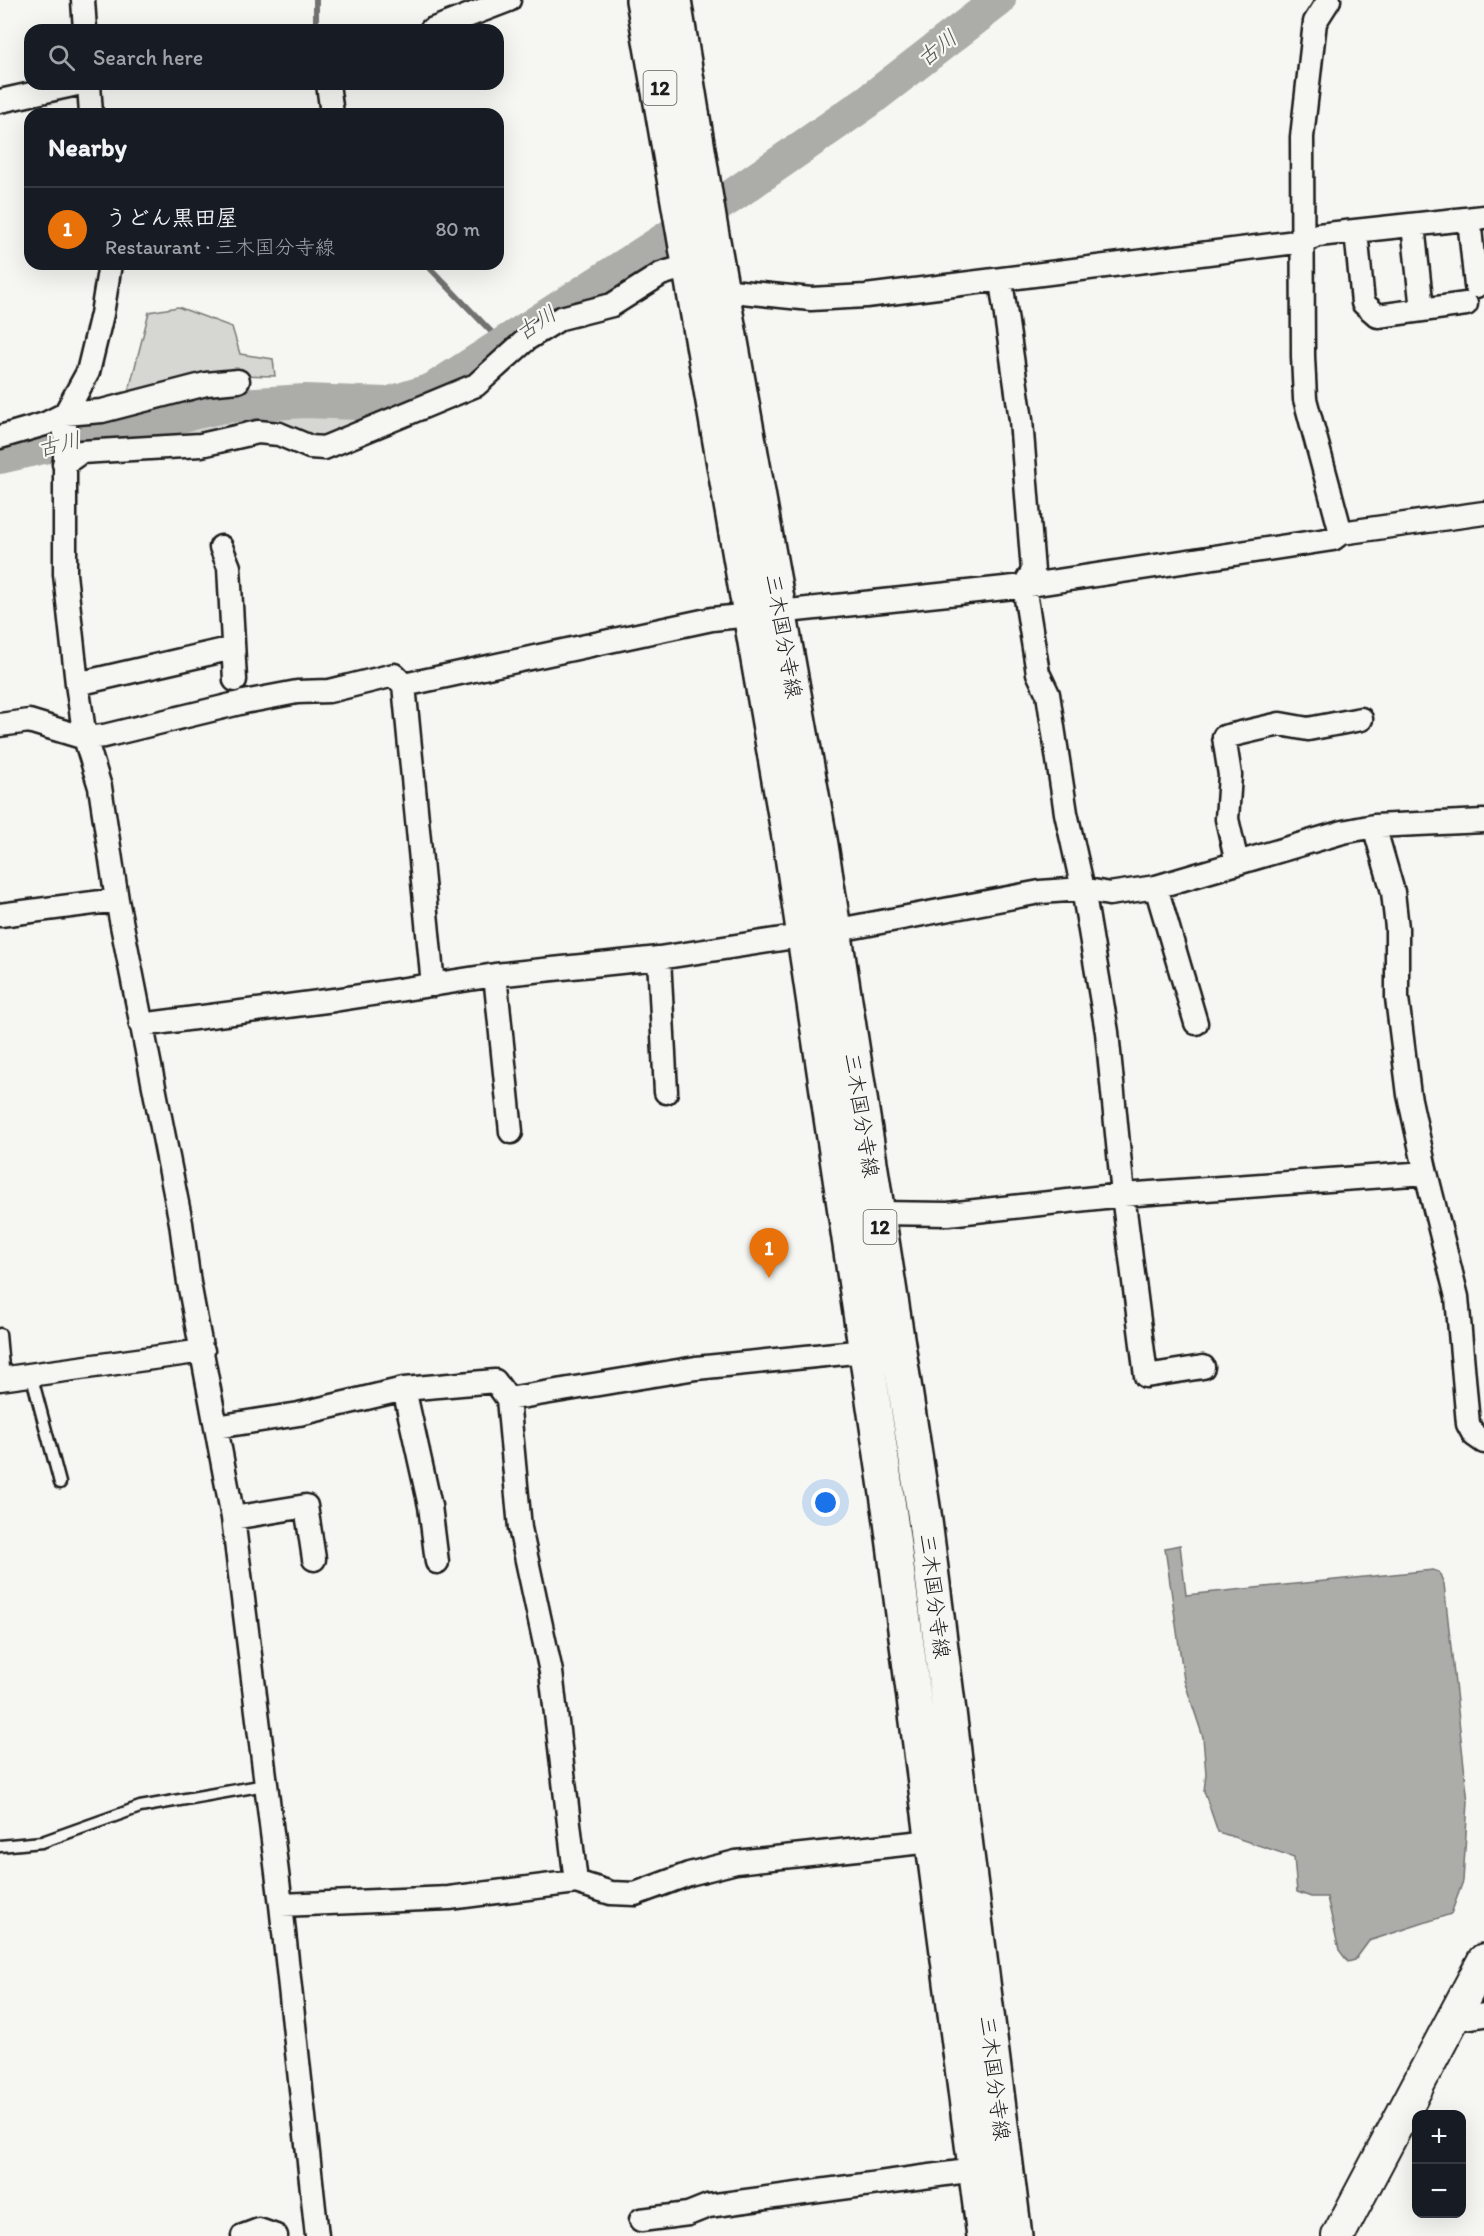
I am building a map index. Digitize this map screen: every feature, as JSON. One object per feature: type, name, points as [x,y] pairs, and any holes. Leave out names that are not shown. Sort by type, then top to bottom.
[{"type":"main road","name":"三木国分寺線","points":[[643,0],[687,169]]},
{"type":"main road","name":"三木国分寺線","points":[[674,0],[687,169],[697,230],[722,290],[765,615]]},
{"type":"main road","name":"三木国分寺線","points":[[697,230],[690,272],[765,615],[821,845],[819,933],[865,1351],[984,2236]]},
{"type":"main road","name":"三木国分寺線","points":[[819,933],[878,1213],[924,1513],[1015,2236]]},
{"type":"main road","points":[[1338,2236],[1484,1960]]},
{"type":"street","points":[[83,0],[85,24]]},
{"type":"street","points":[[447,24],[509,0]]},
{"type":"street","points":[[1329,0],[1315,22],[1302,137],[1305,399],[1341,533]]},
{"type":"street","points":[[0,101],[50,90]]},
{"type":"street","points":[[89,90],[91,108]]},
{"type":"street","points":[[329,90],[331,108]]},
{"type":"street","points":[[64,459],[81,452],[201,445],[258,432],[279,434],[310,447],[324,448],[476,385],[526,339],[561,318],[612,305],[661,274],[674,270],[690,272],[722,290],[811,299],[899,294],[1304,241],[1318,235],[1477,218],[1471,295],[1422,310],[1378,316],[1363,303],[1356,231]]},
{"type":"street","points":[[1413,225],[1422,310]]},
{"type":"street","points":[[109,270],[102,314],[88,372],[65,420],[65,574],[85,738],[100,787],[117,900],[181,1223],[189,1283],[233,1518],[281,1905],[317,2236]]},
{"type":"street","points":[[1001,281],[1021,420],[1033,571],[1024,586],[1038,673],[1048,694],[1066,813],[1083,889],[1107,1032],[1123,1195],[1146,1376],[1203,1367]]},
{"type":"street","points":[[0,437],[206,384],[238,381]]},
{"type":"street","points":[[404,685],[712,619],[1024,586],[1332,539],[1341,533],[1484,513]]},
{"type":"street","points":[[221,547],[229,567],[235,680]]},
{"type":"street","points":[[77,684],[233,648]]},
{"type":"street","points":[[0,724],[29,721],[85,738],[104,736],[244,702],[297,692],[329,691],[394,675],[404,685],[433,984]]},
{"type":"street","points":[[1236,863],[1227,819],[1230,776],[1224,738],[1280,724],[1308,729],[1360,719]]},
{"type":"street","points":[[141,1025],[495,975],[659,958],[819,933],[1040,891],[1083,889],[1109,894],[1156,886],[1343,832],[1374,826],[1484,821]]},
{"type":"street","points":[[1374,826],[1393,892],[1397,928],[1396,998],[1409,1095],[1457,1297],[1468,1424],[1474,1435],[1484,1442]]},
{"type":"street","points":[[1156,886],[1196,1023]]},
{"type":"street","points":[[0,915],[117,900]]},
{"type":"street","points":[[659,958],[666,1092]]},
{"type":"street","points":[[495,975],[511,1132]]},
{"type":"street","points":[[878,1213],[948,1215],[1123,1195],[1426,1173]]},
{"type":"street","points":[[2,1379],[203,1351]]},
{"type":"street","points":[[508,1399],[696,1368],[865,1351]]},
{"type":"street","points":[[216,1427],[299,1414],[404,1389],[495,1381],[508,1399],[520,1528],[551,1672],[576,1882]]},
{"type":"street","points":[[404,1389],[430,1506],[437,1562]]},
{"type":"street","points":[[233,1518],[306,1506],[314,1559]]},
{"type":"street","points":[[281,1905],[448,1899],[576,1882],[611,1893],[635,1894],[689,1874],[736,1862],[932,1841]]},
{"type":"street","points":[[1452,2020],[1484,2015]]},
{"type":"street","points":[[641,2220],[688,2214],[708,2206],[975,2170]]},
{"type":"street","points":[[243,2236],[259,2230],[276,2236]]},
{"type":"lane","points":[[0,1334],[2,1379]]},
{"type":"lane","points":[[31,1374],[60,1483]]},
{"type":"lane","points":[[0,1846],[42,1842],[140,1807],[265,1785]]},
{"type":"shaded area","points":[[178,307],[232,327],[240,354],[273,359],[275,376],[241,375],[127,398],[149,312]]},
{"type":"shaded area","points":[[240,409],[362,416],[362,429],[324,442],[145,438],[217,412]]},
{"type":"shaded area","points":[[1180,1545],[1186,1595],[1433,1570],[1439,1572],[1444,1584],[1468,1802],[1463,1881],[1451,1914],[1369,1941],[1355,1960],[1348,1962],[1339,1950],[1327,1897],[1311,1897],[1297,1892],[1294,1857],[1218,1832],[1204,1791],[1206,1774],[1203,1737],[1184,1680],[1165,1548]]},
{"type":"waterway","points":[[316,0],[316,24]]},
{"type":"waterway","name":"古川","points":[[0,457],[223,406],[305,401],[387,404],[432,390],[729,198],[867,102],[999,0]]},
{"type":"waterway","points":[[432,270],[504,345]]},
{"type":"place","name":"うどん黒田屋","points":[[769,1278]]}]
